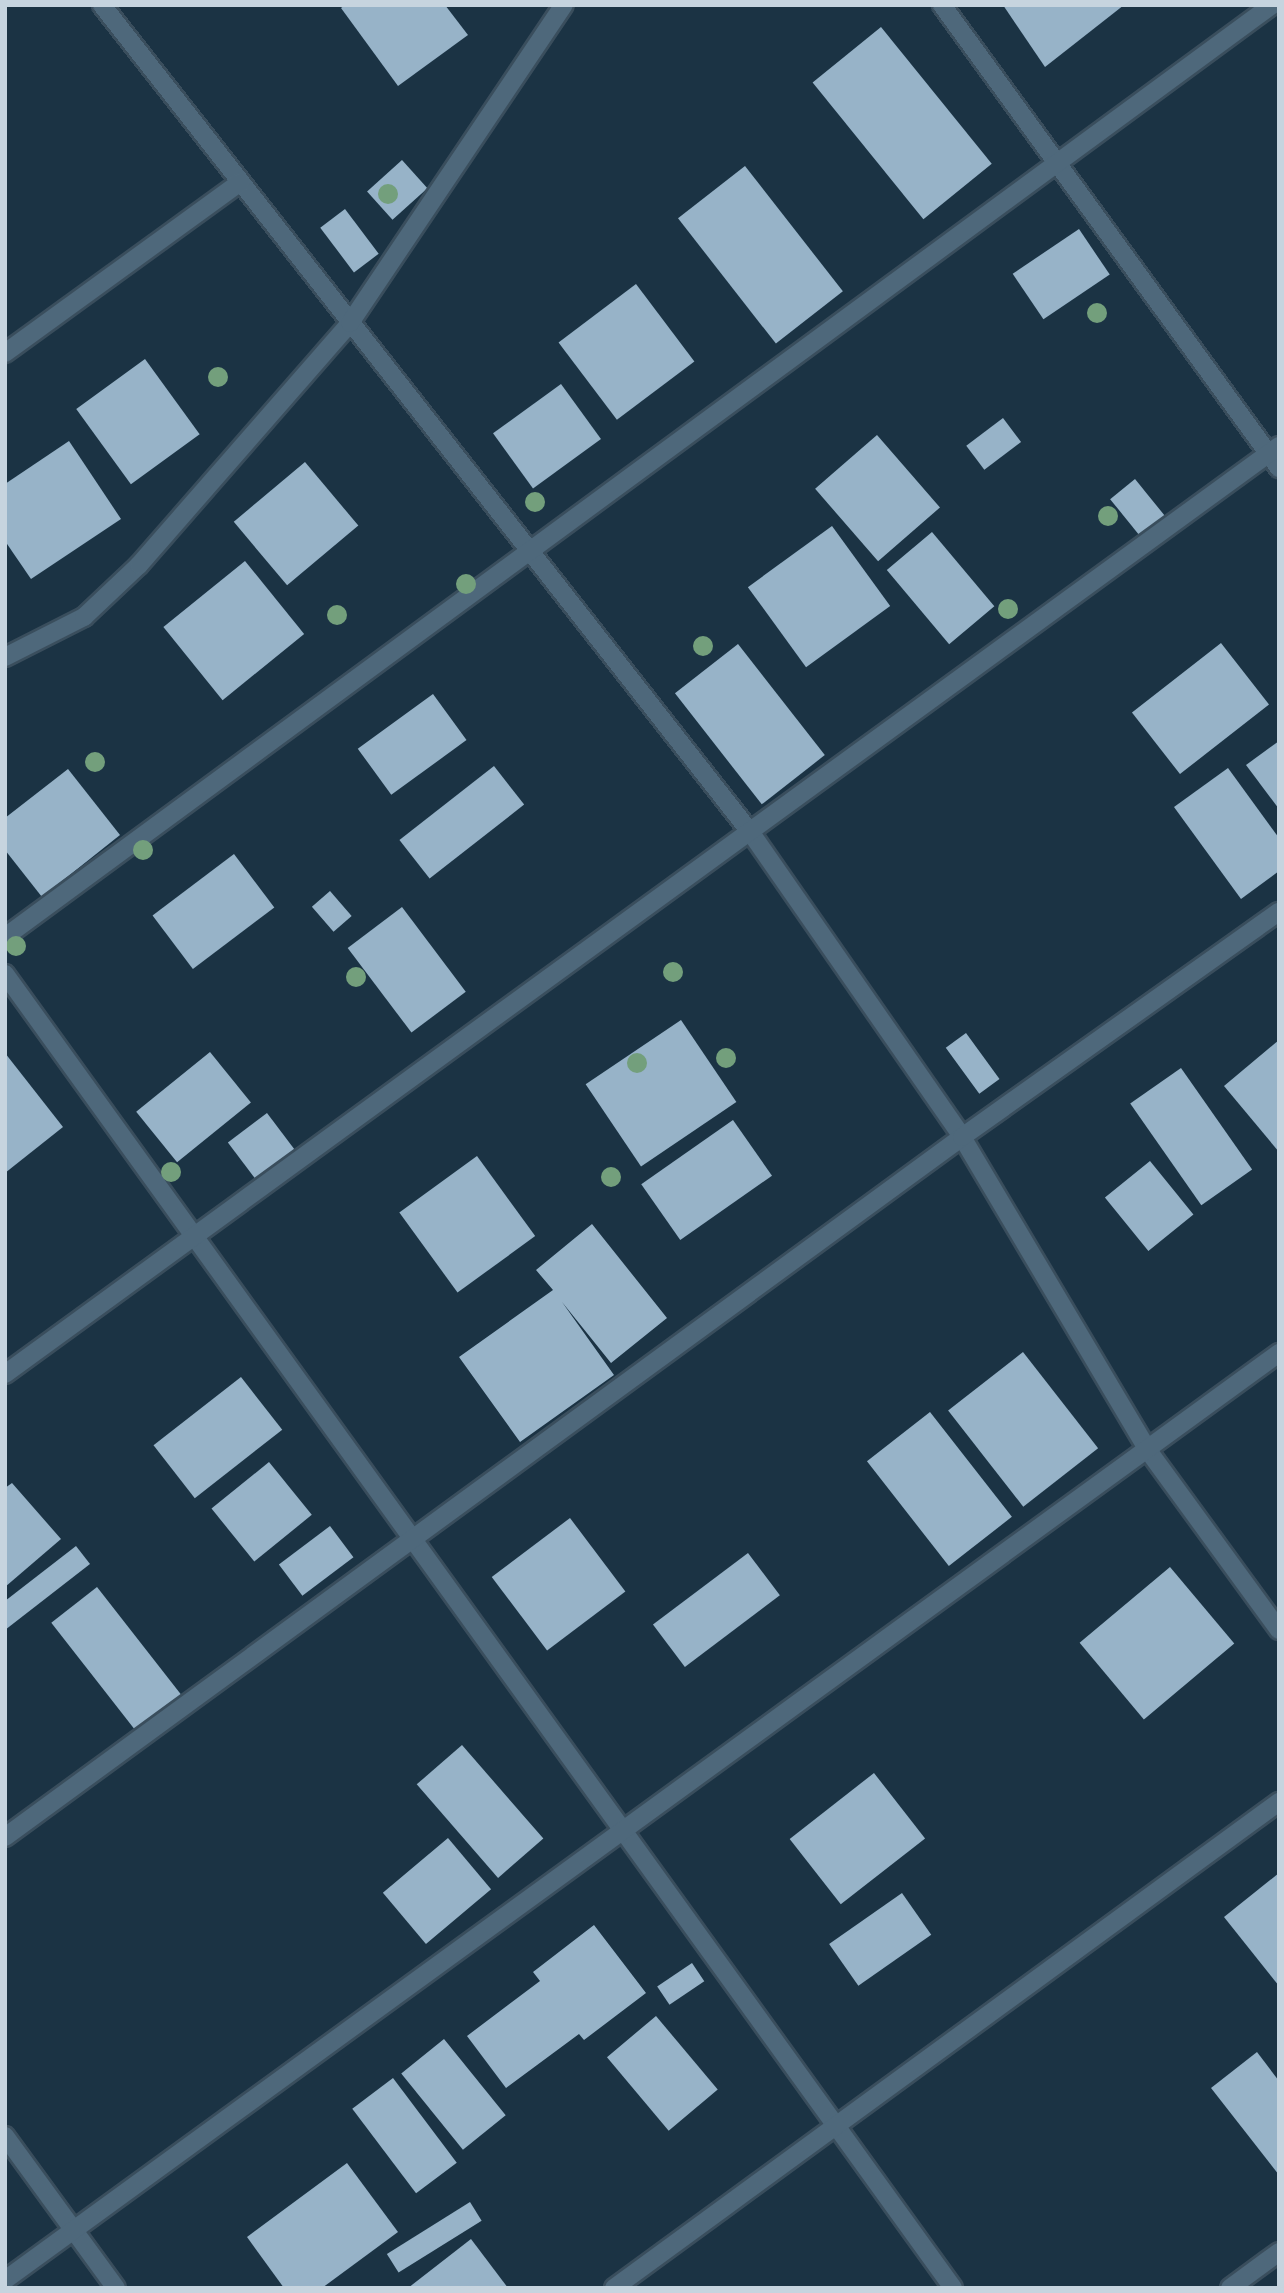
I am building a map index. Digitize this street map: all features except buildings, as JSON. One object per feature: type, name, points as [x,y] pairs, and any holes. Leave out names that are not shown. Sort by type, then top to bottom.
[{"type":"street","points":[[102,5],[751,833],[962,1137],[1147,1448],[1279,1630]]},
{"type":"street","points":[[5,657],[84,617],[139,565],[350,323],[564,5]]},
{"type":"street","points":[[5,1374],[1275,456],[942,5]]},
{"type":"street","points":[[5,937],[1272,5]]},
{"type":"street","points":[[5,353],[240,182]]},
{"type":"street","points":[[5,1837],[415,1541],[962,1137],[1279,912]]},
{"type":"street","points":[[5,974],[953,2288]]},
{"type":"street","points":[[5,2280],[1279,1353]]},
{"type":"street","points":[[614,2288],[1279,1802]]},
{"type":"street","points":[[5,2136],[116,2288]]},
{"type":"street","points":[[1230,2288],[1279,2252]]}]
